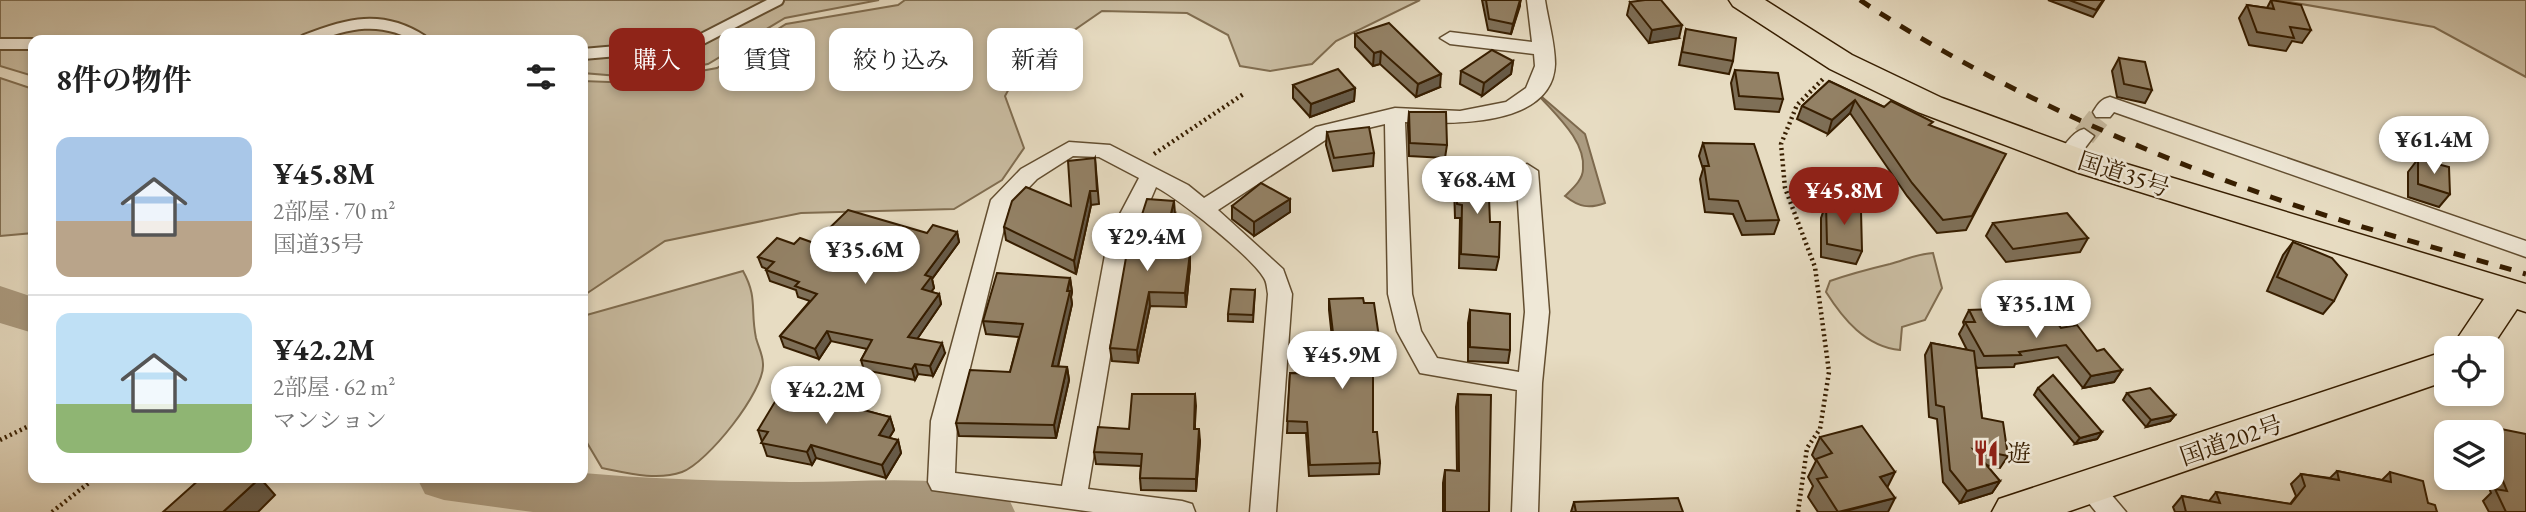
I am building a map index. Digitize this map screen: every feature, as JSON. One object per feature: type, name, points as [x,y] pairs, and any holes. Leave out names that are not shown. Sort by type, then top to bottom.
[{"type":"highway","name":"国道35号","points":[[1744,0],[1841,62],[1930,106],[2076,146],[2517,296]]},
{"type":"highway","points":[[2481,336],[2517,296]]},
{"type":"highway","name":"国道202号","points":[[2014,512],[2102,500],[2434,371]]},
{"type":"street","points":[[1204,209],[1323,132],[1395,115],[1460,118],[1512,107],[1535,91],[1545,66],[1536,0]]},
{"type":"street","points":[[1450,38],[1543,49]]},
{"type":"street","points":[[2102,112],[2110,103],[2526,249]]},
{"type":"street","points":[[1395,115],[1400,294],[1409,331],[1429,366],[1530,383]]},
{"type":"street","points":[[1182,512],[1073,496],[941,482],[944,421],[999,205],[1029,174],[1069,149],[1103,150],[1149,167],[1204,209],[1275,275],[1280,294],[1263,512]]},
{"type":"street","points":[[1073,496],[1116,255],[1149,167]]},
{"type":"street","points":[[1525,512],[1530,383],[1537,312],[1527,171]]},
{"type":"lane","points":[[588,54],[702,40],[778,0]]},
{"type":"lane","points":[[319,35],[361,20],[382,20],[416,35]]},
{"type":"lane","points":[[0,44],[28,44]]},
{"type":"path","points":[[1798,512],[1807,448],[1820,429],[1829,372],[1815,267],[1785,188],[1781,144],[1797,105],[1841,62]]},
{"type":"path","points":[[1149,167],[1245,93]]},
{"type":"path","points":[[0,440],[28,426]]},
{"type":"path","points":[[51,512],[89,483]]},
{"type":"shaded area","points":[[0,0],[879,0],[785,18],[768,28],[719,28],[719,57],[705,65],[705,28],[609,28],[609,75],[588,73],[588,35],[28,35],[28,74],[0,66]]},
{"type":"shaded area","points":[[905,0],[1420,0],[1336,41],[1312,64],[1270,71],[1240,66],[1228,35],[1187,13],[1102,11],[1077,28],[987,28],[987,91],[1008,91],[1005,96],[1024,148],[1002,180],[954,209],[801,213],[665,241],[588,293],[588,81],[609,82],[609,91],[705,91],[705,70],[719,67],[719,91],[815,91],[815,28],[780,28],[786,24],[898,5]]},
{"type":"shaded area","points":[[2278,0],[2526,0],[2526,77],[2434,27]]},
{"type":"shaded area","points":[[0,78],[28,87],[28,233],[0,236]]},
{"type":"shaded area","points":[[1535,91],[1585,134],[1605,203],[1584,206],[1565,196],[1581,177],[1583,169],[1579,147],[1574,137]]},
{"type":"shaded area","points":[[1933,253],[1942,288],[1925,320],[1902,327],[1900,350],[1876,343],[1857,330],[1826,292],[1830,281]]},
{"type":"shaded area","points":[[743,271],[751,289],[754,328],[763,364],[761,376],[755,391],[733,425],[693,466],[682,472],[662,476],[602,468],[588,444],[588,315]]},
{"type":"building","points":[[1486,0],[1520,0],[1513,24],[1489,19]]},
{"type":"building","points":[[1661,0],[1682,25],[1652,30],[1630,2]]},
{"type":"building","points":[[2069,0],[2103,0],[2096,10]]},
{"type":"building","points":[[2271,0],[2301,5],[2311,30],[2290,27],[2294,38],[2257,32],[2247,5],[2274,9]]},
{"type":"building","points":[[1389,23],[1441,74],[1418,84],[1381,51],[1374,53],[1355,34]]},
{"type":"building","points":[[1686,29],[1736,38],[1733,61],[1682,52]]},
{"type":"building","points":[[1492,50],[1513,61],[1484,83],[1461,71]]},
{"type":"building","points":[[2119,58],[2145,62],[2152,90],[2124,84]]},
{"type":"building","points":[[1338,69],[1355,88],[1311,104],[1293,85]]},
{"type":"building","points":[[1735,70],[1778,73],[1783,99],[1739,96]]},
{"type":"building","points":[[1829,81],[1884,107],[1891,101],[1933,122],[1929,125],[2006,154],[1972,216],[1943,220],[1912,183],[1855,100],[1832,120],[1802,106]]},
{"type":"building","points":[[1409,112],[1446,112],[1447,145],[1410,143]]},
{"type":"building","points":[[1369,127],[1374,153],[1334,158],[1327,132]]},
{"type":"building","points":[[1703,143],[1754,144],[1779,220],[1746,221],[1738,201],[1709,199],[1704,166],[1709,166]]},
{"type":"building","points":[[1095,158],[1097,191],[1090,191],[1074,261],[1004,227],[1012,201],[1026,187],[1071,206],[1068,161]]},
{"type":"building","points":[[2418,159],[2449,167],[2450,194],[2418,184]]},
{"type":"building","points":[[1456,172],[1488,173],[1490,222],[1500,222],[1499,257],[1461,254],[1462,205],[1457,204]]},
{"type":"building","points":[[1261,183],[1290,199],[1254,222],[1232,206]]},
{"type":"building","points":[[1147,199],[1174,201],[1162,252],[1190,253],[1185,293],[1149,292],[1137,350],[1110,348],[1127,252],[1130,252]]},
{"type":"building","points":[[1826,204],[1861,210],[1862,251],[1827,244]]},
{"type":"building","points":[[848,210],[927,233],[933,225],[957,232],[925,275],[931,277],[922,289],[939,294],[908,337],[942,343],[930,366],[915,364],[912,369],[861,360],[872,340],[827,331],[815,349],[780,336],[817,294],[795,286],[799,282],[766,270],[774,262],[758,257],[777,238],[794,244],[800,238],[814,243]]},
{"type":"building","points":[[2067,213],[2088,238],[2013,249],[1993,223]]},
{"type":"building","points":[[2293,242],[2332,258],[2347,275],[2334,301],[2277,277]]},
{"type":"building","points":[[997,273],[1070,278],[1067,291],[1070,291],[1052,366],[1067,367],[1054,425],[956,423],[970,370],[1010,372],[1023,324],[983,321]]},
{"type":"building","points":[[1231,289],[1255,290],[1253,315],[1228,314]]},
{"type":"building","points":[[1363,298],[1364,303],[1374,303],[1381,351],[1373,352],[1373,432],[1377,432],[1380,463],[1310,465],[1307,422],[1287,421],[1290,373],[1338,375],[1329,299]]},
{"type":"building","points":[[1995,309],[2003,323],[2052,316],[2061,328],[2077,325],[2097,351],[2104,349],[2122,370],[2091,376],[2066,345],[2019,352],[2021,355],[1984,356],[1965,322],[1975,322],[1969,310]]},
{"type":"building","points":[[1470,310],[1510,314],[1510,350],[1470,347]]},
{"type":"building","points":[[1931,343],[1974,351],[1982,418],[2003,422],[2008,456],[1973,449],[2000,481],[1967,491],[1950,470],[1944,407],[1936,405]]},
{"type":"building","points":[[2053,375],[2102,432],[2080,438],[2038,388]]},
{"type":"building","points":[[785,385],[834,394],[830,401],[890,417],[879,435],[898,440],[882,465],[811,445],[807,452],[761,443],[768,432],[758,430]]},
{"type":"building","points":[[2150,388],[2175,415],[2151,420],[2127,393]]},
{"type":"building","points":[[1132,394],[1195,394],[1194,429],[1199,429],[1196,479],[1140,478],[1142,454],[1094,452],[1098,427],[1129,429]]},
{"type":"building","points":[[1458,394],[1491,395],[1489,512],[1445,512],[1445,470],[1459,471]]},
{"type":"building","points":[[1862,426],[1895,472],[1880,477],[1895,498],[1838,512],[1817,479],[1827,477],[1816,459],[1832,453],[1820,437]]},
{"type":"building","points":[[2504,430],[2526,434],[2526,512],[2506,512],[2495,490],[2507,491],[2504,484]]},
{"type":"building","points":[[2337,471],[2391,482],[2390,472],[2423,481],[2428,503],[2435,505],[2437,512],[2186,512],[2182,496],[2220,503],[2216,492],[2291,504],[2305,486],[2301,474],[2339,480]]},
{"type":"building","points":[[195,483],[255,483],[223,512],[163,512]]},
{"type":"building","points":[[1678,498],[1683,512],[1576,512],[1574,502]]},
{"type":"waterway","points":[[0,304],[28,313]]},
{"type":"waterway","points":[[483,483],[586,496],[790,505],[907,504],[987,512]]},
{"type":"tunnel","points":[[2084,136],[2103,112]]},
{"type":"railway","points":[[1860,0],[1907,30],[2007,85],[2165,157],[2303,208],[2526,274]]},
{"type":"place","name":"遊","points":[[1986,453]]}]
